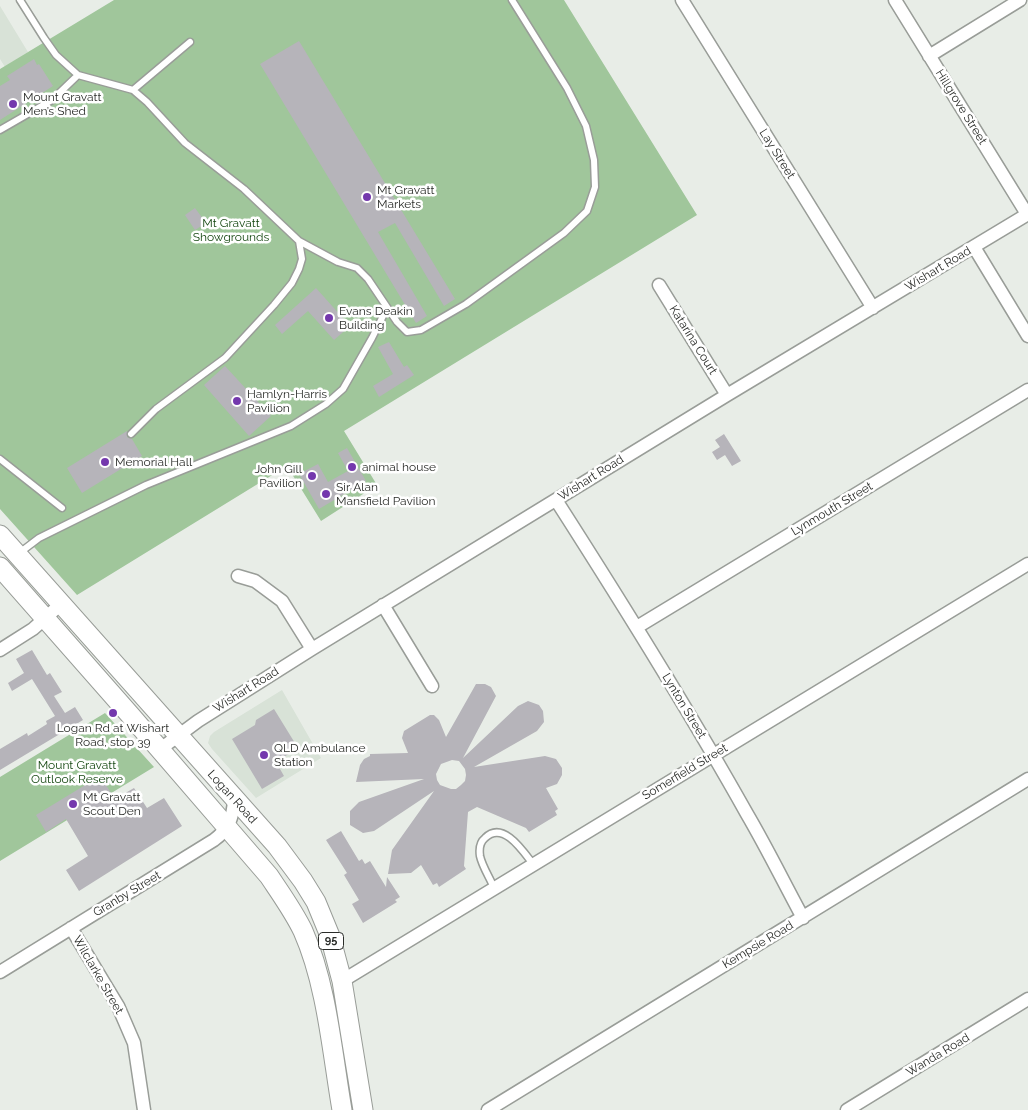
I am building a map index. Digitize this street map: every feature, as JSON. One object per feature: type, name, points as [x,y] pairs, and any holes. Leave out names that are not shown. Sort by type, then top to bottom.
[{"type":"main road","name":"Logan Road","points":[[0,535],[234,800],[277,846],[303,881],[316,902],[330,936],[342,981],[363,1110]]},
{"type":"main road","name":"Logan Road","points":[[0,567],[226,829],[269,876],[284,897],[302,931],[318,973],[342,1110]]},
{"type":"street","name":"Lay Street","points":[[682,0],[873,308]]},
{"type":"street","name":"Hillgrove Street","points":[[895,0],[1027,214]]},
{"type":"street","points":[[929,56],[1020,0]]},
{"type":"street","name":"Wishart Road","points":[[159,750],[214,710],[312,649],[1027,214]]},
{"type":"street","points":[[974,247],[1028,336]]},
{"type":"street","name":"Katarina Court","points":[[659,285],[727,395]]},
{"type":"street","name":"Lynmouth Street","points":[[637,628],[1028,390]]},
{"type":"street","name":"Lynton Street","points":[[556,500],[637,628],[713,755],[748,815],[802,918]]},
{"type":"street","name":"Somerfield Street","points":[[342,981],[1028,564]]},
{"type":"street","points":[[238,576],[255,581],[282,600],[312,649]]},
{"type":"street","points":[[0,650],[27,633],[61,604]]},
{"type":"street","points":[[384,605],[432,686]]},
{"type":"street","name":"Kempsie Road","points":[[488,1110],[1027,783]]},
{"type":"street","points":[[226,829],[233,814],[234,800]]},
{"type":"street","name":"Granby Street","points":[[0,972],[214,840],[226,829]]},
{"type":"street","name":"Wilclarke Street","points":[[71,928],[118,1006],[134,1043],[144,1110]]},
{"type":"street","name":"Wanda Road","points":[[847,1110],[1028,999]]},
{"type":"lane","points":[[20,0],[56,55],[78,75],[133,90],[147,102],[185,143],[244,190],[299,241],[338,262],[357,268],[368,279],[397,322],[407,332],[421,330],[466,304],[564,233],[586,210],[595,187],[594,160],[586,126],[568,88],[512,0]]},
{"type":"lane","points":[[133,90],[190,42]]},
{"type":"lane","points":[[0,130],[52,100],[78,75]]},
{"type":"lane","points":[[131,434],[156,409],[225,358],[274,305],[292,283],[299,269],[302,259],[299,241]]},
{"type":"lane","points":[[17,555],[39,538],[146,485],[291,426],[326,404],[342,389],[387,308]]},
{"type":"lane","points":[[0,459],[62,508]]},
{"type":"lane","points":[[494,888],[480,858],[479,846],[484,838],[490,834],[499,832],[509,837],[533,864]]},
{"type":"shaded area","points":[[0,6],[28,52],[5,67],[0,59]]},
{"type":"shaded area","points":[[282,690],[321,758],[256,798],[208,743],[210,736],[214,732]]},
{"type":"green space","name":"Mt Gravatt Showgrounds","points":[[114,0],[564,0],[697,215],[344,431],[377,485],[321,521],[287,466],[77,595],[0,509],[0,69]]},
{"type":"green space","name":"Mount Gravatt Outlook Reserve","points":[[105,713],[154,767],[0,861],[0,777]]},
{"type":"building","points":[[299,41],[455,299],[444,306],[395,223],[378,232],[427,316],[416,323],[260,64]]},
{"type":"building","name":"Mount Gravatt Men’s Shed","points":[[34,59],[53,86],[0,120],[0,86],[10,80],[7,76]]},
{"type":"building","points":[[195,208],[206,223],[195,230],[185,215]]},
{"type":"building","name":"Evans Deakin Building","points":[[316,288],[350,326],[334,340],[308,311],[282,334],[275,325]]},
{"type":"building","points":[[389,342],[404,367],[407,365],[414,375],[379,397],[373,386],[393,374],[378,347]]},
{"type":"building","name":"Hamlyn-Harris Pavilion","points":[[225,366],[271,416],[249,436],[204,385]]},
{"type":"building","name":"Memorial Hall","points":[[127,431],[127,437],[132,439],[142,456],[82,493],[67,468]]},
{"type":"building","points":[[724,434],[741,461],[732,466],[725,455],[717,460],[712,452],[720,447],[715,440]]},
{"type":"building","points":[[347,448],[366,481],[319,509],[299,474],[318,464],[328,482],[348,471],[338,453]]},
{"type":"building","points":[[32,650],[47,675],[50,673],[62,692],[54,696],[65,713],[75,707],[83,720],[0,770],[0,749],[27,733],[28,736],[47,724],[46,721],[55,716],[32,679],[12,691],[8,683],[24,673],[16,659]]},
{"type":"building","points":[[476,684],[485,684],[491,687],[496,696],[463,758],[518,706],[528,701],[539,705],[543,711],[544,722],[537,731],[474,767],[545,756],[556,759],[562,768],[562,775],[557,784],[546,788],[558,809],[555,811],[557,815],[529,832],[526,828],[477,807],[468,812],[464,866],[466,869],[439,887],[437,883],[433,885],[421,865],[411,873],[388,874],[392,850],[434,791],[374,831],[363,833],[350,825],[350,811],[359,802],[424,779],[356,782],[360,765],[370,754],[408,753],[402,738],[404,731],[430,715],[434,715],[439,720],[446,737]],"holes":[[[452,760],[459,761],[465,769],[465,781],[456,789],[440,785],[436,774],[441,764]]]},
{"type":"building","name":"QLD Ambulance Station","points":[[274,709],[298,748],[276,762],[284,776],[262,789],[232,739],[255,725],[256,720]]},
{"type":"building","points":[[100,776],[115,799],[134,788],[147,808],[164,798],[182,826],[79,891],[66,870],[88,856],[66,819],[46,832],[36,815]]},
{"type":"building","points":[[341,831],[359,861],[362,859],[365,864],[370,861],[386,887],[387,877],[400,897],[395,900],[397,902],[363,923],[352,904],[359,900],[344,875],[347,873],[326,840]]},
{"type":"place","name":"Mount Gravatt Men’s Shed","points":[[13,104]]},
{"type":"place","name":"Mt Gravatt Markets","points":[[367,197]]},
{"type":"place","name":"Evans Deakin Building","points":[[329,318]]},
{"type":"place","name":"Hamlyn-Harris Pavilion","points":[[237,401]]},
{"type":"place","name":"Memorial Hall","points":[[105,462]]},
{"type":"place","name":"animal house","points":[[352,467]]},
{"type":"place","name":"John Gill Pavilion","points":[[312,476]]},
{"type":"place","name":"Sir Alan Mansfield Pavilion","points":[[326,494]]},
{"type":"place","name":"Logan Rd at Wishart Road, stop 39","points":[[113,713]]},
{"type":"place","name":"QLD Ambulance Station","points":[[264,755]]},
{"type":"place","name":"Mt Gravatt Scout Den","points":[[73,804]]}]
